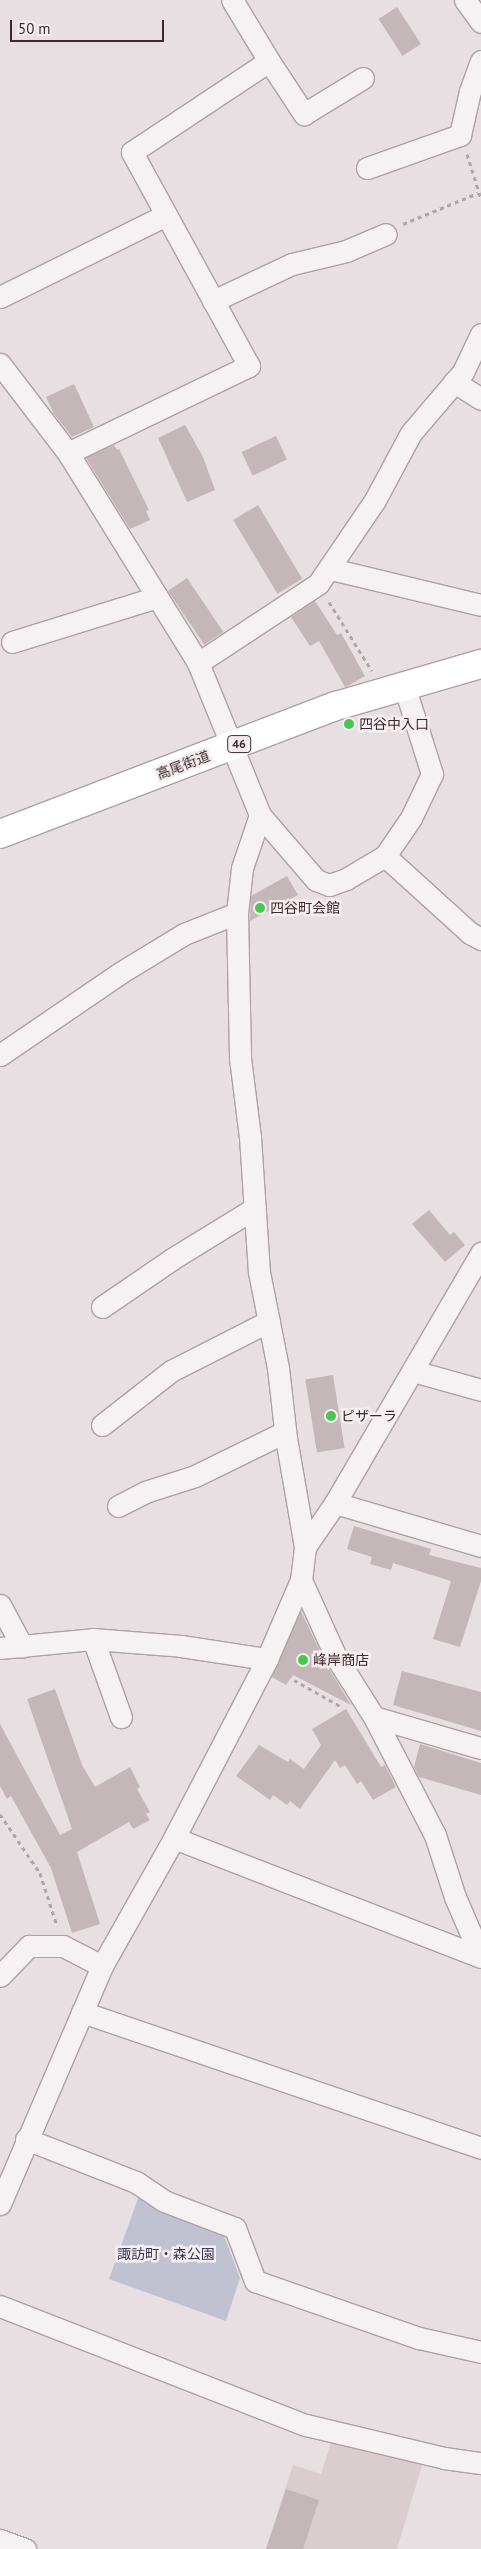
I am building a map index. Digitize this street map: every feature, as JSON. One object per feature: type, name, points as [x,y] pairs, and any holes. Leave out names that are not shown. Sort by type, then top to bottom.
[{"type":"main road","name":"高尾街道","points":[[0,834],[336,706],[481,664]]},
{"type":"street","points":[[232,0],[304,114],[363,78]]},
{"type":"street","points":[[465,0],[481,22]]},
{"type":"street","points":[[68,453],[249,366],[132,152],[269,61]]},
{"type":"street","points":[[367,168],[460,135],[470,91],[481,61]]},
{"type":"street","points":[[0,298],[166,215]]},
{"type":"street","points":[[213,301],[292,264],[346,251],[386,234]]},
{"type":"street","points":[[198,663],[325,576],[375,500],[411,433],[463,372],[481,334]]},
{"type":"street","points":[[0,364],[68,453],[198,663],[260,815],[316,880],[329,885],[346,879],[385,856],[411,818],[432,774],[394,688]]},
{"type":"street","points":[[454,382],[481,399]]},
{"type":"street","points":[[325,576],[481,605]]},
{"type":"street","points":[[12,642],[157,597]]},
{"type":"street","points":[[0,2204],[102,1966],[174,1838],[267,1659],[301,1580],[305,1547],[285,1432],[278,1368],[259,1272],[255,1208],[240,1058],[237,913],[242,868],[260,815]]},
{"type":"street","points":[[385,856],[470,933],[481,939]]},
{"type":"street","points":[[0,1055],[120,973],[176,939],[237,913]]},
{"type":"street","points":[[102,1307],[172,1258],[255,1208]]},
{"type":"street","points":[[305,1547],[335,1503],[414,1371],[474,1280],[481,1253]]},
{"type":"street","points":[[102,1425],[171,1372],[269,1321]]},
{"type":"street","points":[[414,1371],[481,1390]]},
{"type":"street","points":[[118,1506],[145,1492],[195,1476],[285,1432]]},
{"type":"street","points":[[335,1503],[481,1546]]},
{"type":"street","points":[[301,1580],[336,1657],[374,1717],[435,1835],[455,1897],[481,1957]]},
{"type":"street","points":[[0,1606],[22,1646]]},
{"type":"street","points":[[0,1648],[93,1639],[181,1646],[267,1659]]},
{"type":"street","points":[[93,1639],[122,1717]]},
{"type":"street","points":[[374,1717],[481,1748]]},
{"type":"street","points":[[174,1838],[481,1957]]},
{"type":"street","points":[[0,1976],[29,1946],[63,1946],[102,1966]]},
{"type":"street","points":[[82,2012],[481,2148]]},
{"type":"street","points":[[26,2140],[136,2182],[164,2201],[235,2228],[255,2281],[419,2338],[481,2352]]},
{"type":"street","points":[[0,2306],[306,2424],[444,2458],[481,2463]]},
{"type":"street","points":[[0,2540],[25,2549]]},
{"type":"path","points":[[460,135],[465,141],[481,199]]},
{"type":"path","points":[[386,234],[388,230],[478,193]]},
{"type":"path","points":[[325,576],[394,688]]},
{"type":"path","points":[[294,1680],[345,1708]]},
{"type":"path","points":[[0,1814],[40,1873],[63,1946]]},
{"type":"shaded area","points":[[333,2437],[423,2462],[397,2549],[266,2549],[293,2465],[321,2474]]},
{"type":"green space","name":"諏訪町・森公園","points":[[140,2193],[222,2230],[240,2278],[226,2321],[109,2279]]},
{"type":"building","points":[[397,7],[421,44],[403,56],[379,19]]},
{"type":"building","points":[[74,384],[94,427],[72,437],[54,414],[46,397]]},
{"type":"building","points":[[185,425],[203,457],[215,490],[187,502],[158,438]]},
{"type":"building","points":[[276,436],[287,460],[253,476],[242,452]]},
{"type":"building","points":[[114,445],[117,450],[119,449],[149,510],[146,511],[150,520],[130,529],[86,458]]},
{"type":"building","points":[[258,505],[302,579],[277,594],[233,520]]},
{"type":"building","points":[[187,578],[223,632],[204,645],[168,591]]},
{"type":"building","points":[[315,601],[337,635],[341,633],[365,676],[348,686],[345,687],[319,641],[310,646],[291,617]]},
{"type":"building","name":"四谷町会館","points":[[287,876],[298,895],[250,921],[251,896]]},
{"type":"building","points":[[429,1210],[450,1235],[454,1232],[465,1245],[445,1262],[412,1224]]},
{"type":"building","points":[[333,1375],[345,1448],[317,1452],[305,1379]]},
{"type":"building","points":[[354,1526],[431,1549],[429,1555],[481,1568],[481,1581],[460,1647],[433,1639],[451,1581],[393,1563],[391,1570],[370,1564],[372,1557],[347,1549]]},
{"type":"building","name":"峰岸商店","points":[[301,1611],[325,1662],[351,1705],[293,1675],[286,1685],[272,1677]]},
{"type":"building","points":[[402,1671],[481,1692],[481,1731],[393,1705]]},
{"type":"building","points":[[55,1689],[82,1765],[95,1787],[130,1767],[140,1787],[137,1789],[150,1812],[146,1814],[150,1820],[133,1829],[129,1822],[77,1852],[100,1924],[72,1933],[51,1868],[11,1796],[7,1799],[0,1786],[0,1724],[60,1835],[72,1829],[27,1699]]},
{"type":"building","points":[[346,1709],[381,1767],[385,1765],[396,1787],[373,1800],[361,1781],[357,1784],[345,1765],[340,1768],[335,1760],[300,1809],[290,1801],[287,1805],[273,1795],[270,1800],[236,1776],[259,1745],[288,1762],[290,1759],[304,1769],[321,1745],[312,1729]]},
{"type":"building","points":[[420,1744],[481,1763],[481,1795],[419,1777],[414,1767]]},
{"type":"building","points":[[286,2489],[319,2500],[303,2549],[266,2549]]},
{"type":"place","name":"四谷中入口","points":[[349,724]]},
{"type":"place","name":"四谷町会館","points":[[260,908]]},
{"type":"place","name":"ピザーラ","points":[[331,1416]]},
{"type":"place","name":"峰岸商店","points":[[303,1660]]}]
